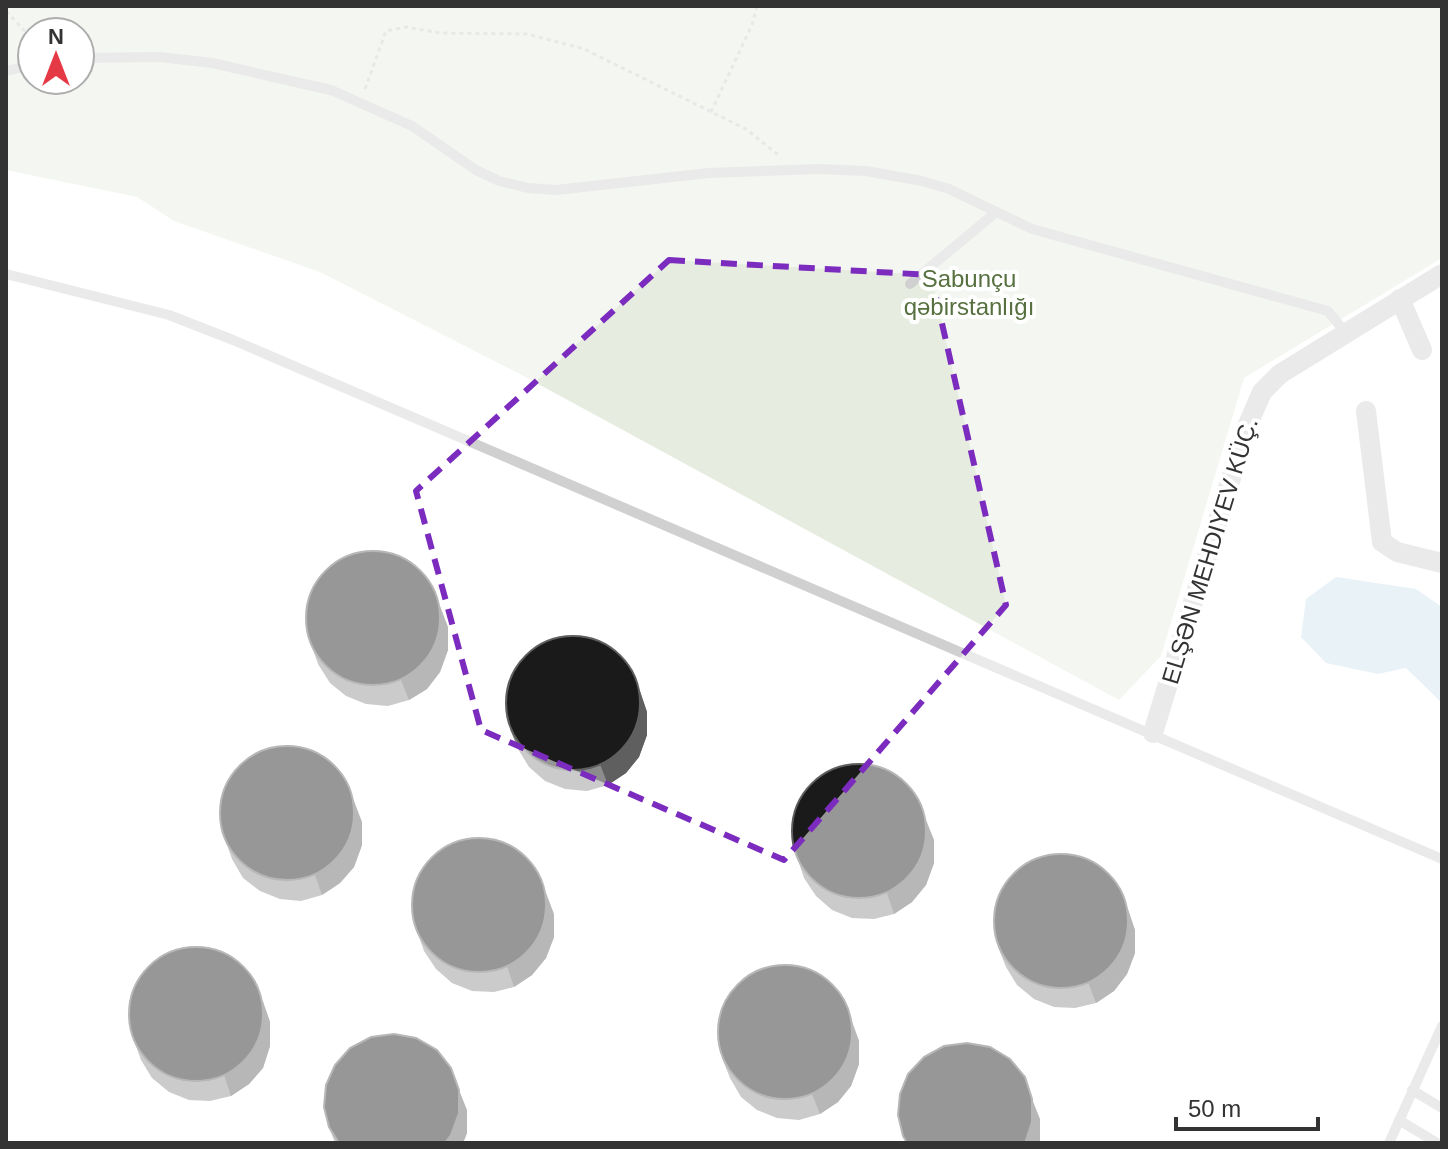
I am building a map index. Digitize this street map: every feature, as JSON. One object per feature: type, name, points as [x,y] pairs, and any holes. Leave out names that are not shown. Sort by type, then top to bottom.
[{"type":"street","name":"ELŞƏN MEHDIYEV KÜÇ.","points":[[1153,733],[1256,403],[1280,374],[1442,274]]},
{"type":"street","points":[[1400,299],[1422,350]]},
{"type":"street","points":[[1366,411],[1382,542],[1397,552],[1442,563]]},
{"type":"lane","points":[[96,58],[160,57],[212,63],[302,82],[361,103],[412,126],[476,170],[499,181],[528,188],[556,190],[661,177],[791,169],[866,171],[922,181],[949,189],[1032,229],[1328,311],[1345,332]]},
{"type":"lane","points":[[910,284],[995,213]]},
{"type":"lane","points":[[6,274],[182,320],[1442,859]]},
{"type":"lane","points":[[1389,1143],[1442,1026]]},
{"type":"lane","points":[[1412,1090],[1442,1108]]},
{"type":"lane","points":[[1399,1120],[1437,1143]]},
{"type":"path","points":[[711,112],[757,6]]},
{"type":"path","points":[[361,103],[386,31],[406,27],[440,33],[527,34],[584,49],[746,129],[777,151],[791,169]]},
{"type":"highlighted area","points":[[669,260],[931,275],[1006,605],[784,860],[481,730],[416,491]]},
{"type":"green space","name":"Sabunçu qəbirstanlığı","points":[[6,6],[1442,6],[1442,258],[1244,378],[1161,656],[1119,700],[518,373],[320,272],[174,221],[137,197],[6,170]]},
{"type":"water","points":[[1336,577],[1416,589],[1442,607],[1442,703],[1406,668],[1378,674],[1326,663],[1301,637],[1306,599]]},
{"type":"building","points":[[373,551],[399,556],[420,571],[435,592],[440,618],[435,644],[420,665],[399,680],[373,685],[347,680],[326,665],[311,644],[306,618],[311,592],[326,571],[347,556]]},
{"type":"building","points":[[573,636],[599,641],[620,656],[635,677],[640,703],[635,729],[620,750],[599,765],[573,770],[547,765],[526,750],[511,729],[506,703],[511,677],[526,656],[547,641]]},
{"type":"building","points":[[287,746],[313,751],[334,766],[349,787],[354,813],[349,839],[334,860],[313,875],[287,880],[261,875],[240,860],[225,839],[220,813],[225,787],[240,766],[261,751]]},
{"type":"building","points":[[859,764],[885,769],[906,784],[921,805],[926,831],[921,857],[906,878],[885,893],[859,898],[833,893],[812,878],[797,857],[792,831],[797,805],[812,784],[833,769]]},
{"type":"building","points":[[479,838],[505,843],[526,858],[541,879],[546,905],[541,931],[526,952],[505,967],[479,972],[453,967],[432,952],[417,931],[412,905],[417,879],[432,858],[453,843]]},
{"type":"building","points":[[1061,854],[1087,859],[1108,874],[1123,895],[1128,921],[1123,947],[1108,968],[1087,983],[1061,988],[1035,983],[1014,968],[999,947],[994,921],[999,895],[1014,874],[1035,859]]},
{"type":"building","points":[[196,947],[222,952],[243,967],[258,988],[263,1014],[258,1040],[243,1061],[222,1076],[196,1081],[170,1076],[149,1061],[134,1040],[129,1014],[134,988],[149,967],[170,952]]},
{"type":"building","points":[[785,965],[811,970],[832,985],[847,1006],[852,1032],[847,1058],[832,1079],[811,1094],[785,1099],[759,1094],[738,1079],[723,1058],[718,1032],[723,1006],[738,985],[759,970]]},
{"type":"building","points":[[394,1034],[416,1038],[437,1050],[451,1068],[459,1090],[459,1113],[451,1135],[445,1143],[339,1143],[329,1127],[324,1107],[326,1085],[335,1065],[350,1048],[371,1037]]},
{"type":"building","points":[[967,1043],[990,1047],[1010,1059],[1025,1077],[1032,1099],[1032,1122],[1025,1143],[907,1143],[898,1115],[900,1094],[908,1074],[924,1057],[944,1046]]}]
